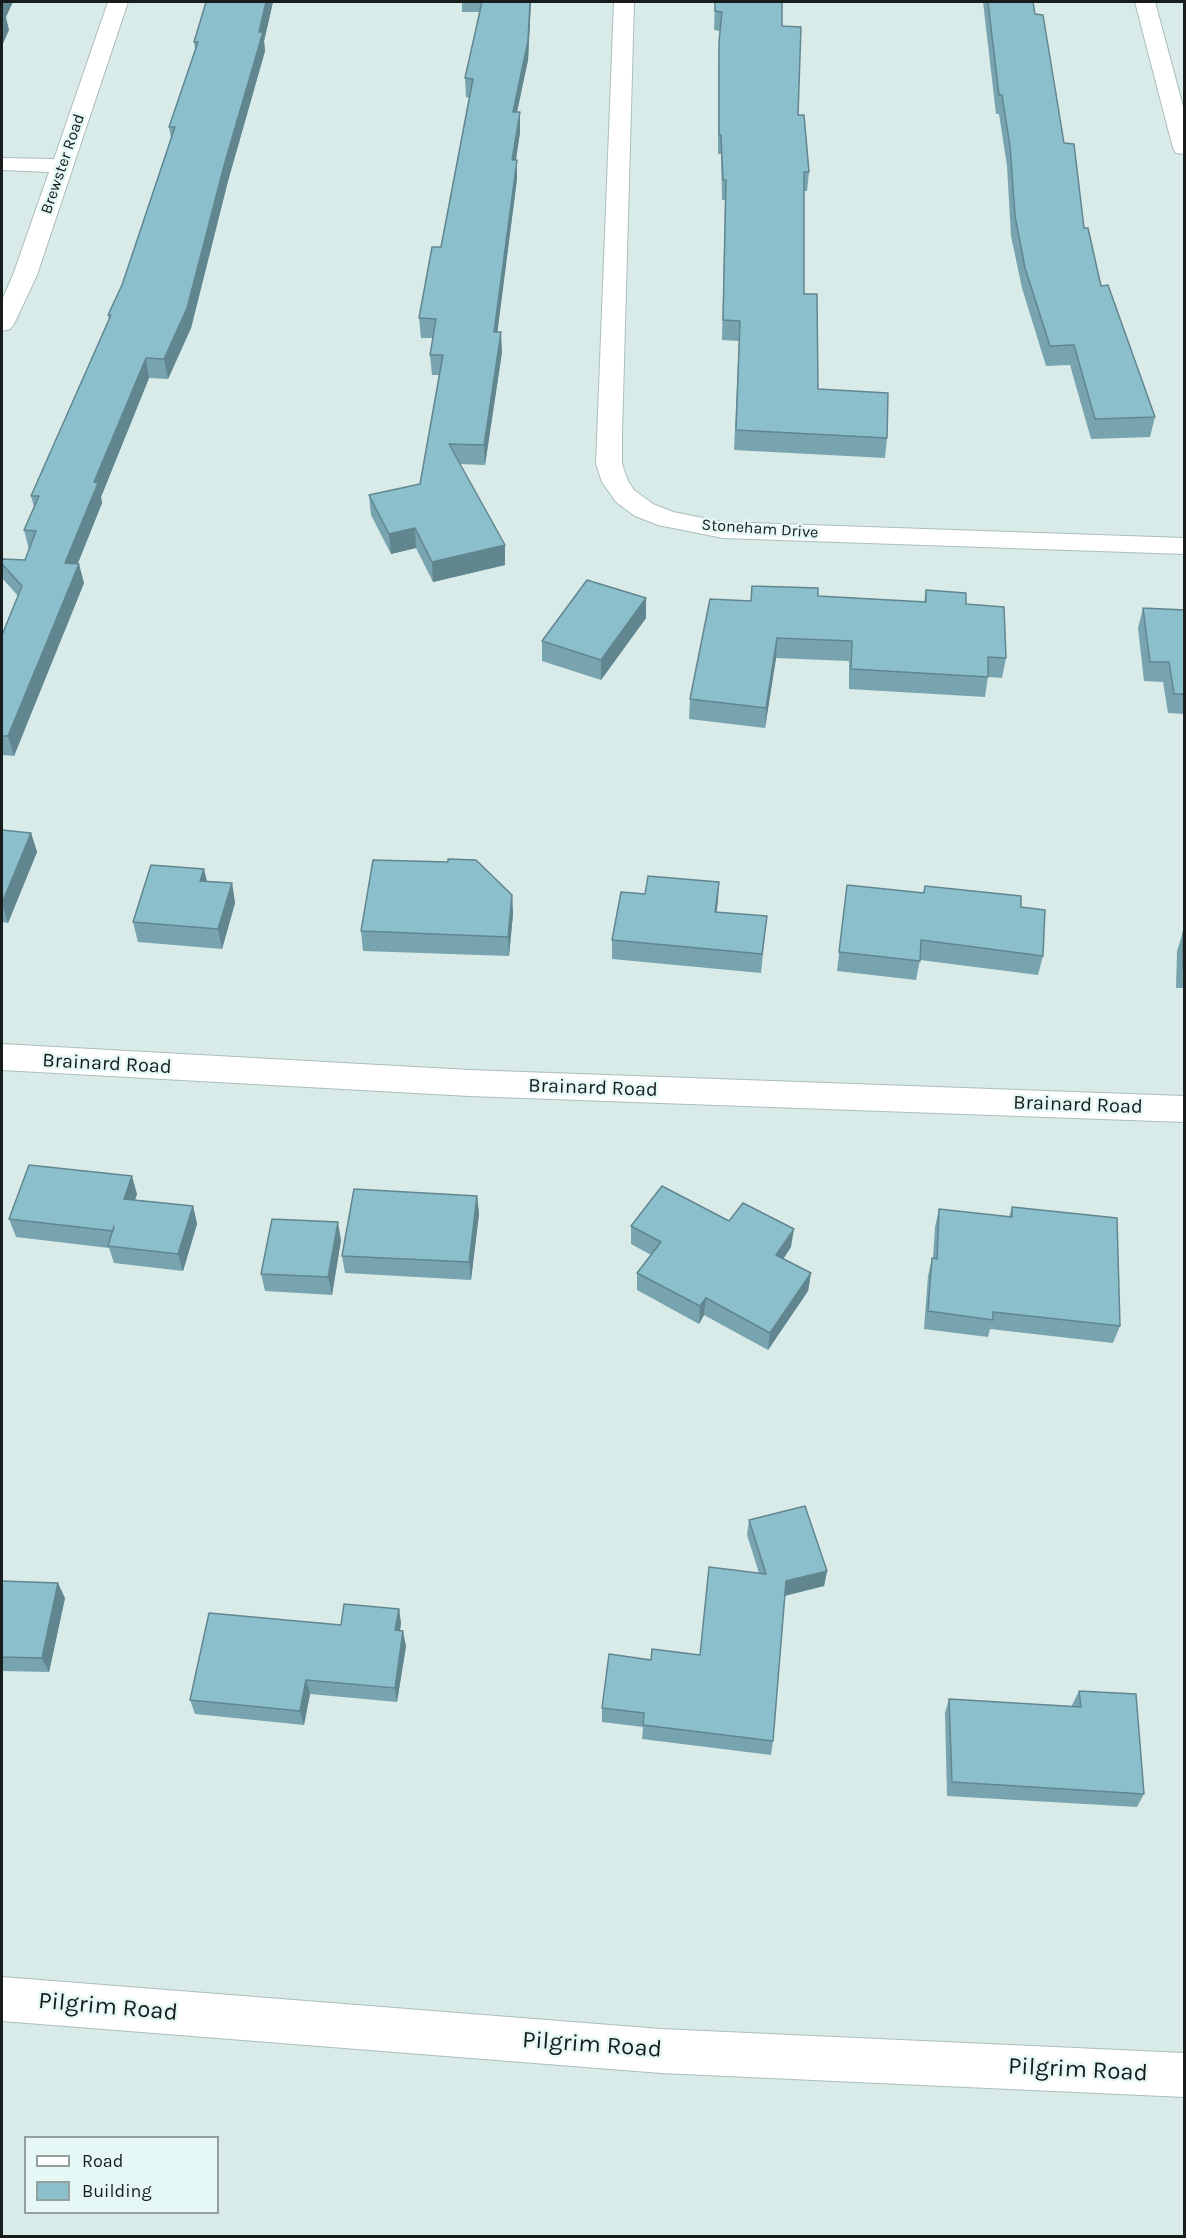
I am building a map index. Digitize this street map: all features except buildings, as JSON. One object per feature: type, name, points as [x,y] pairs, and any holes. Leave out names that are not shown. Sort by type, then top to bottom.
[{"type":"street","name":"Brewster Road","points":[[2,324],[25,275],[118,2]]},
{"type":"street","name":"Stoneham Drive","points":[[624,2],[609,464],[615,482],[626,496],[644,510],[667,519],[723,530],[1185,546]]},
{"type":"street","points":[[1145,2],[1185,148]]},
{"type":"street","points":[[2,164],[62,166]]},
{"type":"street","name":"Brainard Road","points":[[2,1058],[469,1083],[1185,1109]]},
{"type":"street","name":"Pilgrim Road","points":[[2,1999],[661,2051],[1185,2075]]}]
